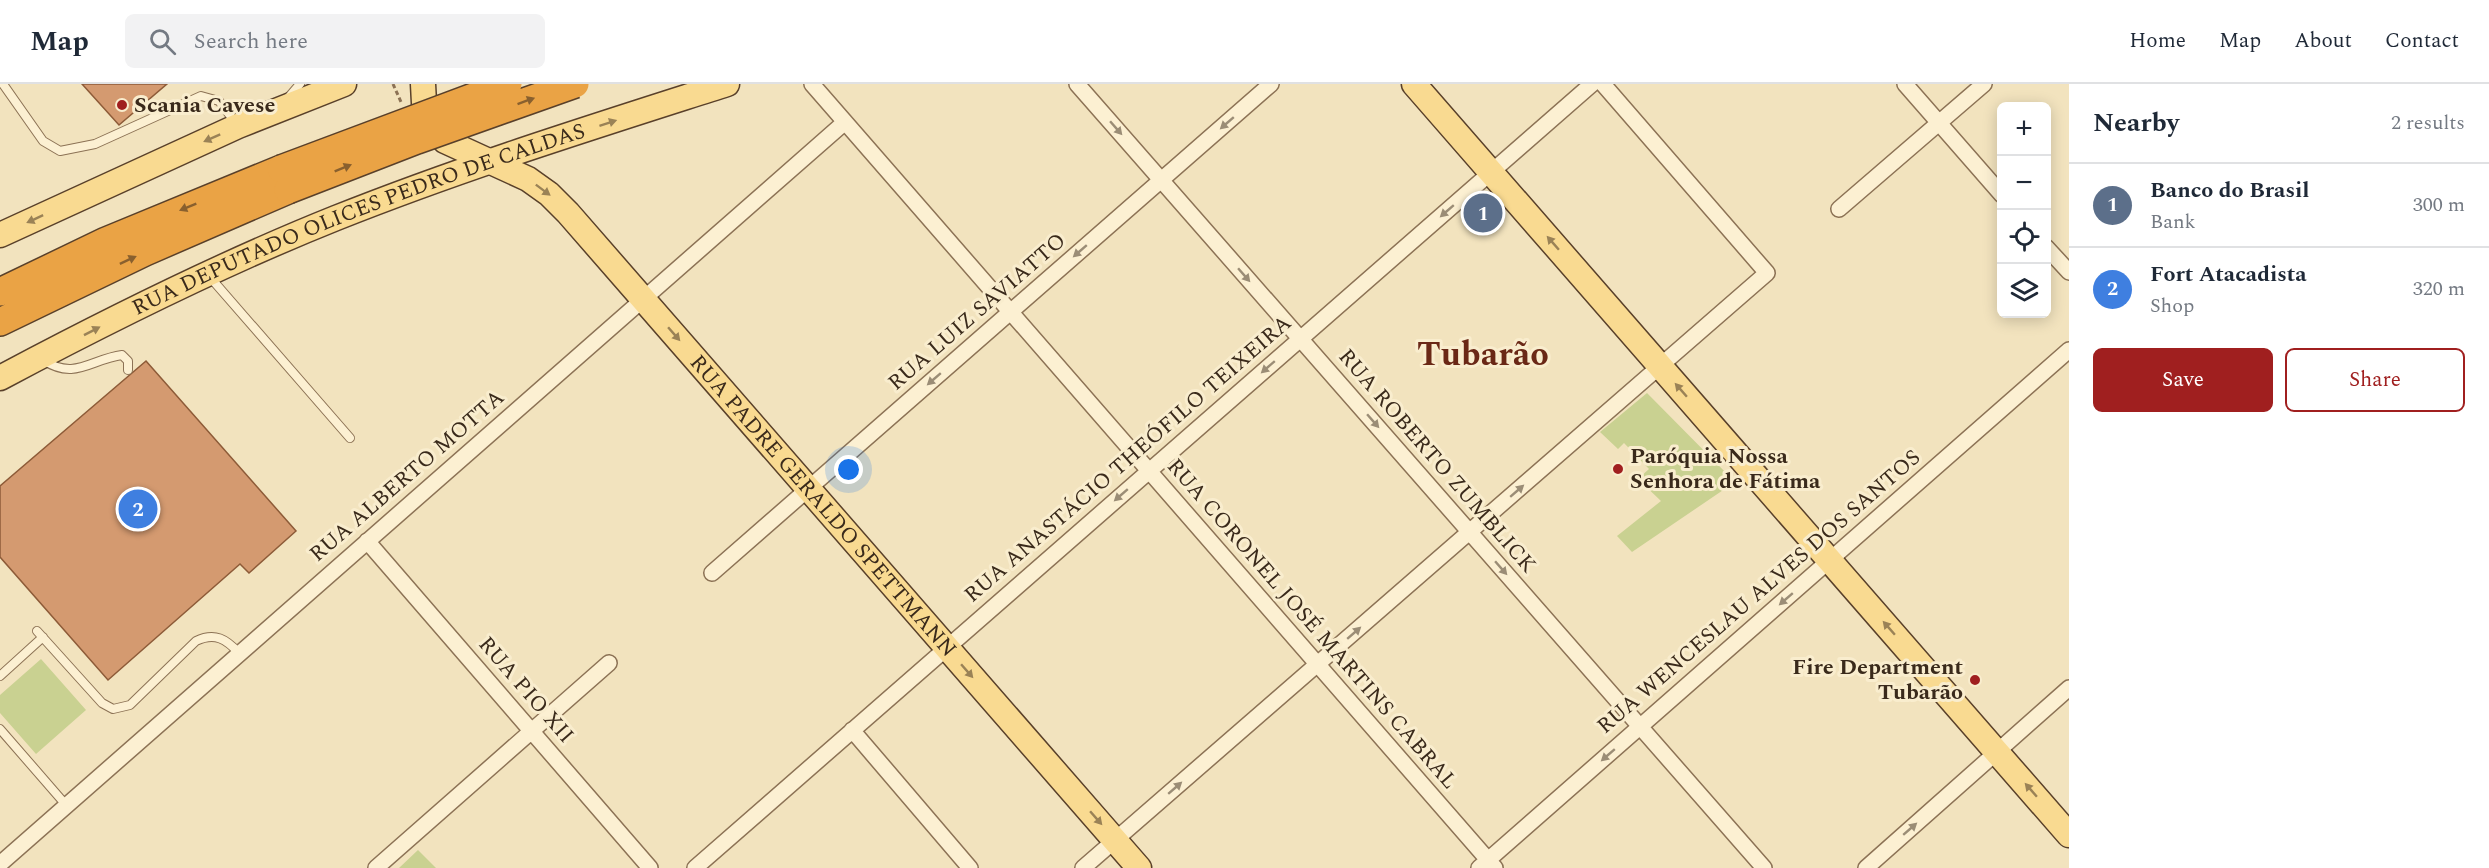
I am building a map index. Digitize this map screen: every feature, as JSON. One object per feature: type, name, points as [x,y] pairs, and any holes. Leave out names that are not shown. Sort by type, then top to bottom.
[{"type":"highway","points":[[0,322],[145,252],[285,179],[508,84]]},
{"type":"highway","points":[[0,292],[106,241],[285,179],[417,140],[575,84]]},
{"type":"main road","points":[[4,231],[238,126],[344,84]]},
{"type":"main road","name":"RUA PADRE GERALDO SPETTMANN","points":[[423,84],[424,103],[430,123],[445,141],[463,151],[493,160],[528,178],[549,194],[643,298],[1139,868]]},
{"type":"main road","name":"RUA DEPUTADO OLICES PEDRO DE CALDAS","points":[[0,378],[208,275],[336,218],[493,160],[727,84]]},
{"type":"main road","points":[[1414,84],[2069,834]]},
{"type":"street","name":"RUA CORONEL JOSÉ MARTINS CABRAL","points":[[812,84],[1317,664],[1487,865]]},
{"type":"street","name":"RUA ROBERTO ZUMBLICK","points":[[1077,84],[1764,868]]},
{"type":"street","name":"RUA LUIZ SAVIATTO","points":[[712,573],[1271,84]]},
{"type":"street","name":"RUA ANASTÁCIO THEÓFILO TEIXEIRA","points":[[694,868],[1592,84]]},
{"type":"street","points":[[1083,868],[1767,273],[1603,84]]},
{"type":"street","points":[[1905,84],[1997,190]]},
{"type":"street","points":[[1839,209],[1984,84]]},
{"type":"street","name":"RUA ALBERTO MOTTA","points":[[0,864],[844,122]]},
{"type":"street","points":[[2051,252],[2069,272]]},
{"type":"street","name":"RUA WENCESLAU ALVES DOS SANTOS","points":[[1487,865],[1640,727],[2069,350]]},
{"type":"street","name":"RUA PIO XII","points":[[367,541],[650,868]]},
{"type":"street","points":[[376,868],[609,663]]},
{"type":"street","points":[[1866,868],[2069,688]]},
{"type":"street","points":[[852,730],[970,868]]},
{"type":"lane","points":[[3,84],[43,141],[60,151],[95,144],[201,96],[219,101],[238,126]]},
{"type":"lane","points":[[278,110],[300,84]]},
{"type":"lane","points":[[208,275],[350,438]]},
{"type":"lane","points":[[40,357],[51,364],[77,369],[122,355],[128,361],[128,370]]},
{"type":"lane","points":[[0,676],[40,634],[102,703],[113,709],[130,705],[196,641],[211,636],[218,637],[226,640],[239,654]]},
{"type":"lane","points":[[0,729],[66,805]]},
{"type":"green space","points":[[1647,393],[1735,482],[1632,552],[1617,536],[1661,501],[1638,479],[1649,469],[1624,443],[1618,449],[1600,432]]},
{"type":"green space","points":[[41,659],[86,710],[36,754],[0,713],[0,695]]},
{"type":"green space","points":[[418,850],[436,868],[399,868]]},
{"type":"building","name":"Scania Cavese","points":[[82,84],[167,84],[119,125]]},
{"type":"building","points":[[146,361],[296,531],[249,573],[240,564],[108,680],[0,557],[0,486]]},
{"type":"place","name":"Scania Cavese","points":[[122,105]]},
{"type":"place","name":"Banco do Brasil","points":[[1483,213]]},
{"type":"place","name":"Paróquia Nossa Senhora de Fátima","points":[[1618,469]]},
{"type":"place","name":"Fort Atacadista","points":[[138,509]]},
{"type":"place","name":"Fire Department Tubarão","points":[[1975,680]]},
{"type":"district","name":"Tubarão","points":[[1483,355]]}]
